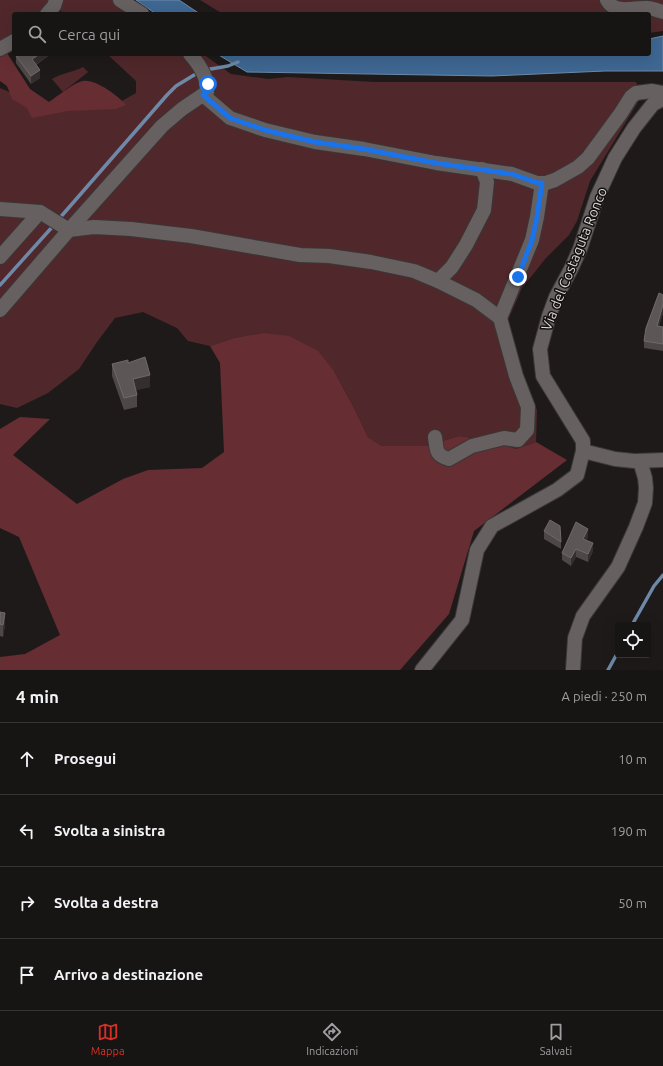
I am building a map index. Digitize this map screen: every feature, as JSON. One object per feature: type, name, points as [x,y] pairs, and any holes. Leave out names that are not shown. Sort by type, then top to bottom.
[{"type":"street","points":[[49,12],[54,6],[56,0]]},
{"type":"street","points":[[120,0],[139,12]]},
{"type":"street","points":[[607,0],[609,4],[616,9],[649,8],[663,12]]},
{"type":"street","points":[[0,49],[12,42]]},
{"type":"street","points":[[0,310],[66,228],[162,126],[182,109],[207,92],[208,84],[198,63],[192,56]]},
{"type":"street","points":[[203,95],[230,118],[265,130],[315,142],[364,149],[436,163],[512,174],[538,183],[546,184],[578,167],[588,158],[622,113],[631,97],[636,93],[652,91],[663,93]]},
{"type":"street","name":"Via del Costaguta Ronco","points":[[583,451],[582,441],[543,376],[540,348],[556,297],[580,249],[597,197],[615,158],[634,128],[653,104],[663,99]]},
{"type":"street","points":[[438,281],[452,268],[484,210],[487,182],[482,170]]},
{"type":"street","points":[[500,318],[532,240],[542,183]]},
{"type":"street","points":[[0,209],[43,213],[66,228],[94,227],[132,229],[191,236],[300,255],[329,256],[371,262],[414,271],[476,300],[500,318],[516,376],[528,408],[527,430],[518,440],[504,438],[472,446],[448,459],[440,457],[437,452],[435,438]]},
{"type":"street","points":[[0,257],[43,213]]},
{"type":"street","points":[[422,670],[462,620],[476,550],[492,526],[557,490],[577,475],[583,451],[615,459],[640,461],[663,460]]},
{"type":"street","points":[[574,670],[575,638],[583,616],[618,567],[636,527],[644,503],[646,488],[640,461]]},
{"type":"shaded area","points":[[0,0],[49,0],[45,10],[42,12],[12,12],[12,35],[0,41]]},
{"type":"shaded area","points":[[59,0],[128,0],[144,12],[62,12],[57,7]]},
{"type":"shaded area","points":[[200,0],[663,0],[663,31],[651,33],[651,12],[220,12]]},
{"type":"shaded area","points":[[5,50],[30,89],[49,102],[76,84],[83,81],[88,81],[100,85],[118,97],[126,105],[116,109],[68,111],[32,118],[27,108],[12,99],[7,86],[0,81],[0,53]]},
{"type":"shaded area","points":[[109,56],[206,56],[231,74],[268,79],[288,77],[374,82],[636,82],[641,97],[590,181],[577,221],[569,235],[546,258],[522,288],[508,320],[515,361],[537,410],[536,442],[516,449],[493,441],[459,436],[427,446],[382,446],[368,437],[334,371],[262,333],[234,338],[210,346],[188,341],[177,328],[143,312],[115,318],[79,369],[48,393],[17,408],[0,404],[0,88],[48,109],[120,102],[136,93],[136,81]]},
{"type":"shaded area","points":[[83,67],[88,72],[63,92],[52,79],[60,75]]},
{"type":"shaded area","points":[[262,333],[289,336],[318,351],[334,371],[368,437],[382,446],[427,446],[459,436],[493,441],[516,449],[536,442],[567,460],[474,531],[449,614],[400,670],[0,670],[0,657],[25,654],[60,635],[19,537],[0,528],[0,429],[20,417],[50,419],[13,455],[77,504],[123,479],[148,470],[202,468],[224,452],[220,363],[210,346],[234,338]]},
{"type":"water","points":[[136,0],[179,0],[197,12],[153,12]]},
{"type":"water","points":[[663,36],[663,71],[605,71],[492,76],[247,72],[220,56],[651,56],[651,39]]},
{"type":"building","points":[[16,56],[37,56],[32,59],[40,70],[31,76]]},
{"type":"building","points":[[659,293],[663,295],[663,305],[657,326],[663,327],[663,344],[644,341],[646,328]]},
{"type":"building","points":[[145,357],[150,375],[133,379],[137,395],[124,398],[112,364],[128,360],[128,363]]},
{"type":"building","points":[[550,520],[560,526],[561,542],[544,531]]},
{"type":"building","points":[[576,522],[588,529],[583,539],[593,543],[588,554],[576,549],[571,558],[562,553]]},
{"type":"building","points":[[0,612],[5,613],[3,625],[0,624]]},
{"type":"waterway","points":[[205,70],[228,66],[238,62]]},
{"type":"waterway","points":[[58,220],[167,95],[176,86],[199,72]]},
{"type":"waterway","points":[[0,285],[54,225]]},
{"type":"waterway","points":[[634,622],[654,586],[663,575]]},
{"type":"waterway","points":[[608,670],[615,657]]},
{"type":"route","points":[[208,84],[207,92],[203,95],[230,118],[265,130],[315,142],[364,149],[436,163],[512,174],[542,183],[532,240],[518,277]]}]
